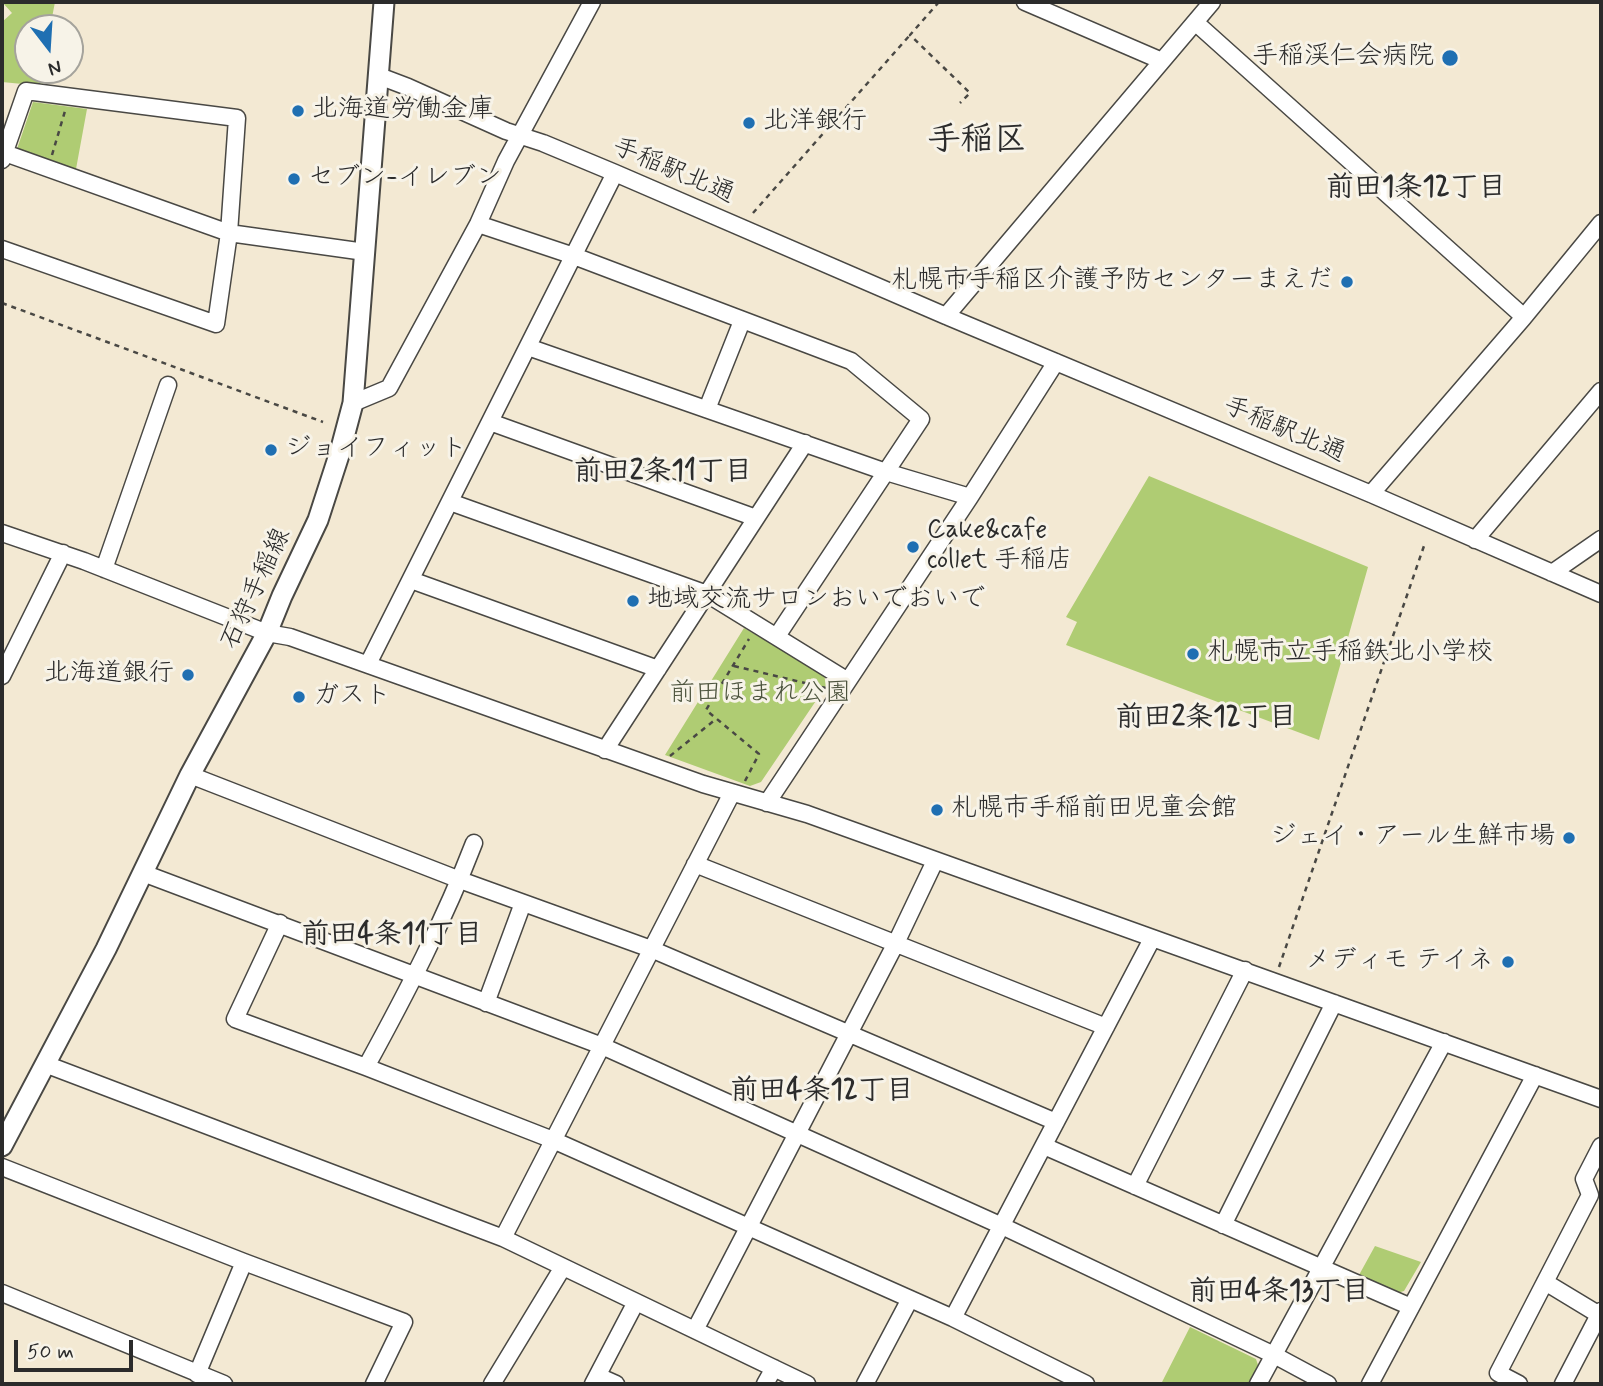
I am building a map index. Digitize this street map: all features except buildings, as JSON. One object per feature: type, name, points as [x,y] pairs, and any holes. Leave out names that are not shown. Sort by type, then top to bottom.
[{"type":"main road","name":"石狩手稲線","points":[[2,1146],[106,950],[190,775],[267,634],[318,520],[353,403],[384,2]]},
{"type":"street","points":[[353,403],[389,388],[478,224],[521,135],[592,2]]},
{"type":"street","points":[[1025,2],[1162,61]]},
{"type":"street","points":[[946,316],[1212,2]]},
{"type":"street","points":[[1195,22],[1524,317]]},
{"type":"street","name":"手稲駅北通","points":[[379,76],[408,86],[506,131],[615,173],[1601,594]]},
{"type":"street","points":[[2,249],[216,324],[229,233],[237,118],[26,91],[3,155],[229,233],[365,252]]},
{"type":"street","points":[[368,664],[615,173]]},
{"type":"street","points":[[1371,494],[1524,317],[1601,223]]},
{"type":"street","points":[[478,224],[574,256],[851,361],[921,419],[777,636]]},
{"type":"street","points":[[707,409],[741,321]]},
{"type":"street","points":[[528,347],[886,472],[970,497]]},
{"type":"street","points":[[767,803],[970,497],[1055,362]]},
{"type":"street","points":[[104,569],[168,385]]},
{"type":"street","points":[[1475,540],[1601,391]]},
{"type":"street","points":[[490,422],[757,518]]},
{"type":"street","points":[[605,750],[805,443]]},
{"type":"street","points":[[450,502],[707,594],[848,681]]},
{"type":"street","points":[[2,533],[63,553],[267,634],[290,637],[605,750],[738,787],[767,803],[807,814],[1601,1099]]},
{"type":"street","points":[[1552,573],[1601,539]]},
{"type":"street","points":[[2,676],[8,648],[63,553]]},
{"type":"street","points":[[411,580],[658,669]]},
{"type":"street","points":[[190,775],[460,880],[651,949],[1056,1122]]},
{"type":"street","points":[[503,1238],[695,864],[738,787]]},
{"type":"street","points":[[366,1067],[415,977],[474,843]]},
{"type":"street","points":[[695,1331],[896,943],[935,861]]},
{"type":"street","points":[[695,864],[1106,1027]]},
{"type":"street","points":[[143,873],[602,1046],[1002,1226],[1274,1355],[1328,1384]]},
{"type":"street","points":[[486,1003],[523,903]]},
{"type":"street","points":[[280,923],[235,1019],[553,1140],[953,1318],[1086,1384]]},
{"type":"street","points":[[953,1318],[1152,939]]},
{"type":"street","points":[[1135,1186],[1245,970]]},
{"type":"street","points":[[1223,1225],[1334,1003]]},
{"type":"street","points":[[1258,1384],[1444,1042]]},
{"type":"street","points":[[45,1064],[503,1238],[807,1384]]},
{"type":"street","points":[[1370,1384],[1535,1075]]},
{"type":"street","points":[[1044,1146],[1411,1307]]},
{"type":"street","points":[[1519,1384],[1498,1373],[1590,1195],[1584,1179],[1601,1146]]},
{"type":"street","points":[[2,1167],[404,1322],[374,1384]]},
{"type":"street","points":[[197,1374],[244,1262]]},
{"type":"street","points":[[492,1384],[564,1267]]},
{"type":"street","points":[[1545,1282],[1601,1314],[1563,1384]]},
{"type":"street","points":[[2,1293],[224,1384]]},
{"type":"street","points":[[865,1384],[910,1299]]},
{"type":"street","points":[[616,1384],[596,1380],[636,1302]]},
{"type":"street","points":[[765,1384],[774,1368]]},
{"type":"path","points":[[753,213],[939,2]]},
{"type":"path","points":[[910,35],[970,93],[960,103]]},
{"type":"path","points":[[50,161],[65,108]]},
{"type":"path","points":[[2,303],[323,422]]},
{"type":"path","points":[[1278,969],[1425,543]]},
{"type":"path","points":[[738,787],[759,754],[706,710],[755,630]]},
{"type":"path","points":[[733,666],[829,689]]},
{"type":"path","points":[[670,756],[716,719]]},
{"type":"green space","points":[[2,2],[55,2],[53,14],[14,14],[14,83],[2,82],[2,22],[12,13]]},
{"type":"green space","points":[[33,102],[87,109],[76,169],[17,149]]},
{"type":"green space","points":[[1149,476],[1368,567],[1319,740],[1066,645],[1077,622],[1066,617]]},
{"type":"green space","name":"前田ほまれ公園","points":[[744,628],[824,674],[826,686],[761,782],[750,786],[665,755]]},
{"type":"green space","points":[[1375,1246],[1421,1262],[1404,1291],[1397,1293],[1359,1275]]},
{"type":"green space","points":[[1190,1327],[1256,1359],[1258,1365],[1248,1384],[1161,1384]]},
{"type":"place","name":"手稲渓仁会病院","points":[[1450,58]]},
{"type":"place","name":"北海道労働金庫","points":[[298,111]]},
{"type":"place","name":"北洋銀行","points":[[749,123]]},
{"type":"place","name":"セブン-イレブン","points":[[294,179]]},
{"type":"place","name":"札幌市手稲区介護予防センターまえだ","points":[[1347,282]]},
{"type":"place","name":"ジョイフィット","points":[[271,450]]},
{"type":"place","name":"Cake&cafe collet 手稲店","points":[[913,547]]},
{"type":"place","name":"地域交流サロンおいでおいで","points":[[633,601]]},
{"type":"place","name":"札幌市立手稲鉄北小学校","points":[[1193,654]]},
{"type":"place","name":"北海道銀行","points":[[188,675]]},
{"type":"place","name":"ガスト","points":[[299,697]]},
{"type":"place","name":"札幌市手稲前田児童会館","points":[[937,810]]},
{"type":"place","name":"ジェイ・アール生鮮市場","points":[[1569,838]]},
{"type":"place","name":"メディモ テイネ","points":[[1508,962]]},
{"type":"district","name":"手稲区","points":[[977,142]]},
{"type":"district","name":"前田1条12丁目","points":[[1416,189]]},
{"type":"district","name":"前田2条11丁目","points":[[663,473]]},
{"type":"district","name":"前田2条12丁目","points":[[1206,719]]},
{"type":"district","name":"前田4条11丁目","points":[[392,936]]},
{"type":"district","name":"前田4条12丁目","points":[[822,1092]]},
{"type":"district","name":"前田4条13丁目","points":[[1279,1293]]}]
